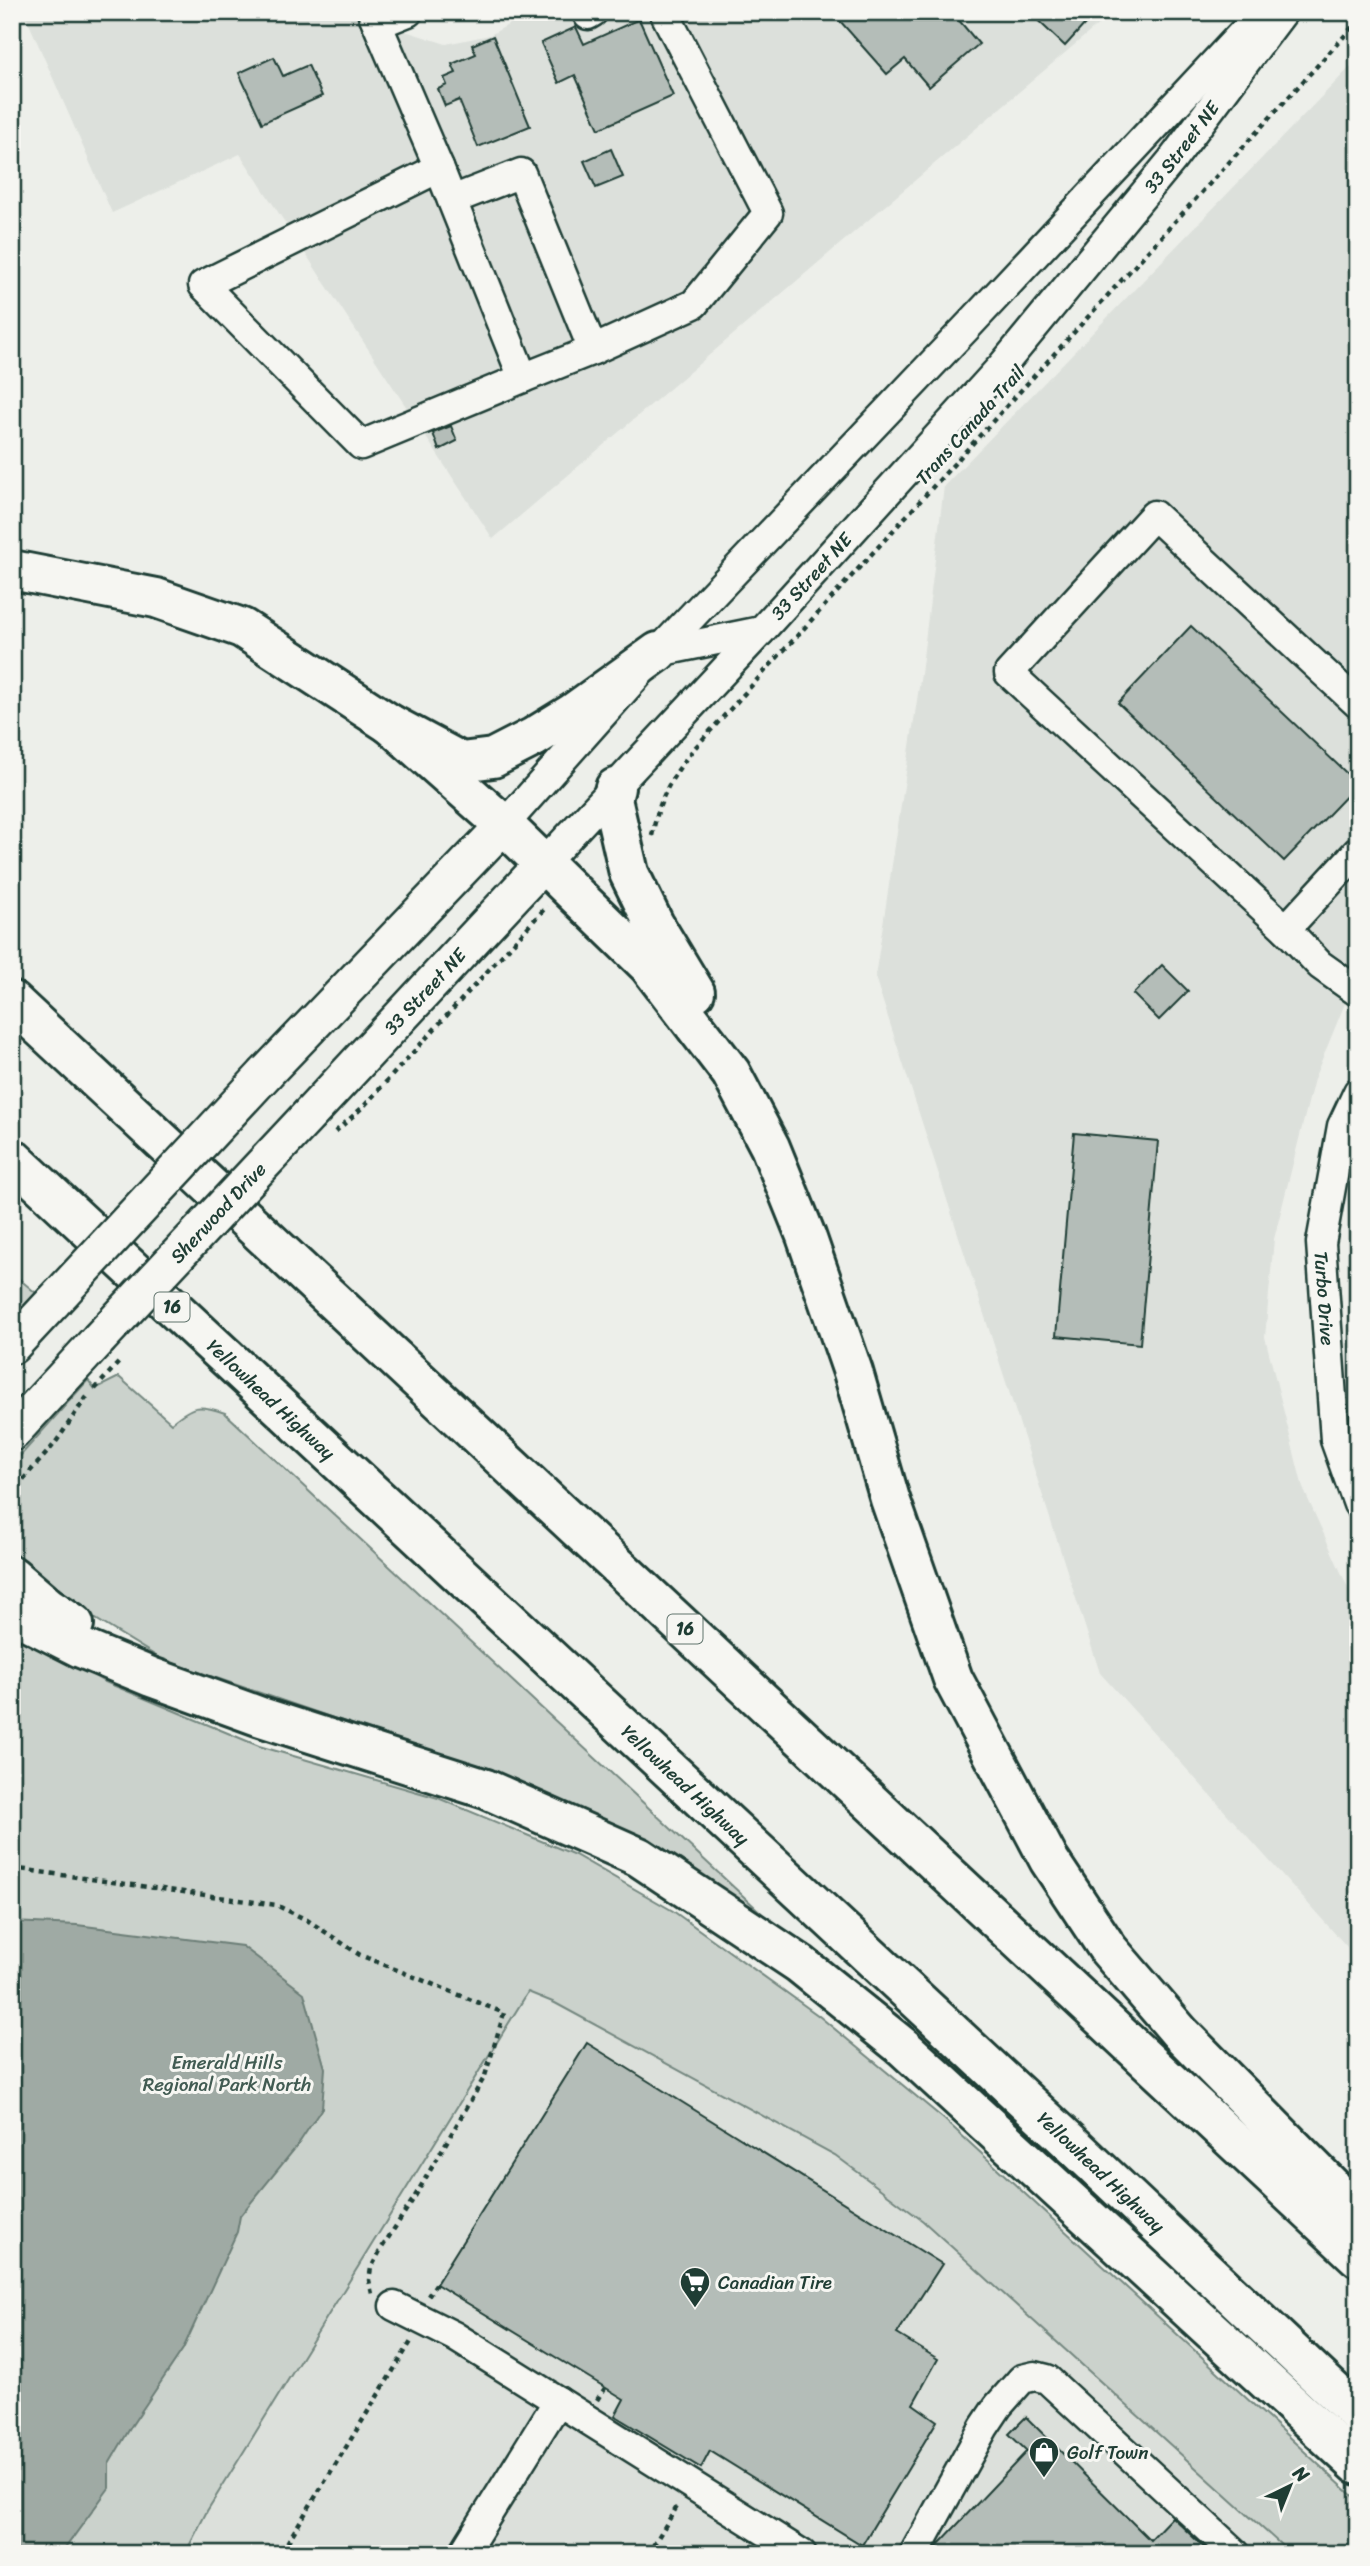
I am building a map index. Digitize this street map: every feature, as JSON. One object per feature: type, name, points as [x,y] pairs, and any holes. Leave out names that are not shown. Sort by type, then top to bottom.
[{"type":"highway","points":[[12,570],[156,597],[242,628],[390,724],[461,762],[493,758],[534,737],[573,713],[658,652]]},
{"type":"highway","points":[[390,724],[504,825],[649,966],[731,1073],[770,1147],[806,1236],[853,1372],[890,1499],[953,1679],[1049,1860],[1108,1949],[1164,2014],[1358,2213]]},
{"type":"highway","points":[[615,788],[612,799],[629,873],[654,924],[724,1039],[731,1073]]},
{"type":"highway","name":"16","points":[[12,1001],[1358,2257]]},
{"type":"highway","name":"Yellowhead Highway","points":[[12,1158],[1072,2144],[1358,2414]]},
{"type":"highway","points":[[12,1576],[47,1606],[151,1676]]},
{"type":"highway","points":[[12,1613],[81,1648],[151,1676],[261,1717],[486,1789],[639,1857],[800,1964],[904,2047],[1358,2465]]},
{"type":"main road","name":"33 Street NE","points":[[12,1346],[266,1073],[504,825]]},
{"type":"main road","name":"33 Street NE","points":[[318,1127],[544,863]]},
{"type":"main road","name":"Sherwood Drive","points":[[12,1433],[98,1340],[318,1127]]},
{"type":"street","points":[[408,12],[375,18],[439,168],[523,378]]},
{"type":"street","points":[[439,168],[203,285],[361,445],[593,350],[694,304],[768,214],[664,12]]},
{"type":"street","name":"33 Street NE","points":[[504,825],[658,652],[1262,12]]},
{"type":"street","name":"33 Street NE","points":[[544,863],[761,631],[1002,366],[1172,160],[1283,12]]},
{"type":"street","points":[[452,200],[521,173],[593,350]]},
{"type":"street","points":[[1358,704],[1154,515],[1009,673],[1286,929],[1320,965],[1358,992]]},
{"type":"street","points":[[658,652],[761,631]]},
{"type":"street","points":[[1286,929],[1358,851]]},
{"type":"street","name":"Turbo Drive","points":[[1358,1092],[1342,1126],[1321,1243],[1335,1440],[1358,1504]]},
{"type":"street","points":[[394,2306],[454,2336],[802,2554]]},
{"type":"street","points":[[914,2554],[984,2427],[1022,2379],[1035,2376],[1047,2379],[1236,2554]]},
{"type":"street","points":[[463,2554],[558,2401]]},
{"type":"path","name":"Trans Canada Trail","points":[[651,843],[657,808],[670,779],[692,751],[1358,21]]},
{"type":"path","points":[[318,1127],[364,1106],[548,906]]},
{"type":"path","points":[[12,1496],[94,1389]]},
{"type":"path","points":[[12,1868],[276,1905],[307,1920],[348,1948],[373,1961],[504,2013],[485,2076],[372,2268],[369,2280],[373,2296],[394,2306]]},
{"type":"path","points":[[303,2554],[287,2543],[414,2338],[425,2303],[436,2284]]},
{"type":"path","points":[[648,2554],[691,2484]]},
{"type":"shaded area","points":[[24,12],[363,12],[377,22],[446,44],[490,35],[531,12],[1113,12],[493,539],[240,154],[112,213]]},
{"type":"shaded area","points":[[1358,59],[1358,979],[1348,996],[1314,1079],[1274,1239],[1265,1337],[1303,1488],[1358,1610],[1358,1959],[1100,1673],[875,977],[921,674],[944,486]]},
{"type":"shaded area","points":[[12,1922],[77,1925],[242,1946],[304,1993],[325,2068],[322,2108],[297,2146],[240,2216],[237,2232],[183,2349],[109,2464],[109,2488],[61,2554],[12,2554]]},
{"type":"shaded area","points":[[528,1992],[555,2003],[755,2107],[835,2155],[923,2221],[1291,2554],[185,2554],[207,2511]]},
{"type":"green space","points":[[12,1273],[36,1293],[12,1319]]},
{"type":"green space","points":[[119,1377],[171,1423],[196,1408],[225,1413],[843,1989],[410,1750],[342,1721],[161,1659],[39,1584],[12,1562],[12,1465],[88,1380],[95,1389]]},
{"type":"green space","name":"Emerald Hills Regional Park North","points":[[12,1633],[33,1639],[103,1681],[259,1746],[438,1798],[575,1855],[673,1911],[819,2016],[945,2120],[1358,2501],[1358,2554],[1291,2554],[923,2221],[835,2155],[555,2003],[528,1992],[207,2511],[185,2554],[12,2554]]},
{"type":"building","points":[[832,12],[952,12],[979,44],[929,87],[905,59],[887,74]]},
{"type":"building","points":[[1029,12],[1096,12],[1065,46]]},
{"type":"building","points":[[639,19],[673,96],[599,129],[575,75],[559,83],[541,43],[576,27],[584,44]]},
{"type":"building","points":[[493,36],[530,126],[478,147],[459,100],[445,106],[438,89],[447,85],[444,78],[456,73],[452,64],[476,54],[472,45]]},
{"type":"building","points":[[274,57],[283,76],[308,65],[322,96],[262,123],[239,73]]},
{"type":"building","points":[[611,149],[623,177],[596,188],[584,161]]},
{"type":"building","points":[[451,426],[457,441],[439,450],[433,433]]},
{"type":"building","points":[[1191,626],[1358,784],[1284,861],[1118,703]]},
{"type":"building","points":[[1162,965],[1188,991],[1159,1020],[1133,994]]},
{"type":"building","points":[[1074,1133],[1158,1141],[1140,1344],[1056,1336]]},
{"type":"building","name":"Canadian Tire","points":[[587,2043],[942,2264],[897,2334],[938,2359],[913,2404],[937,2421],[862,2545],[710,2451],[701,2468],[615,2416],[624,2399],[436,2284]]},
{"type":"building","name":"Golf Town","points":[[1026,2417],[1150,2540],[1172,2517],[1211,2554],[946,2554],[937,2546],[1027,2451],[1009,2434]]},
{"type":"place","name":"Canadian Tire","points":[[695,2309]]},
{"type":"place","name":"Golf Town","points":[[1044,2479]]}]
